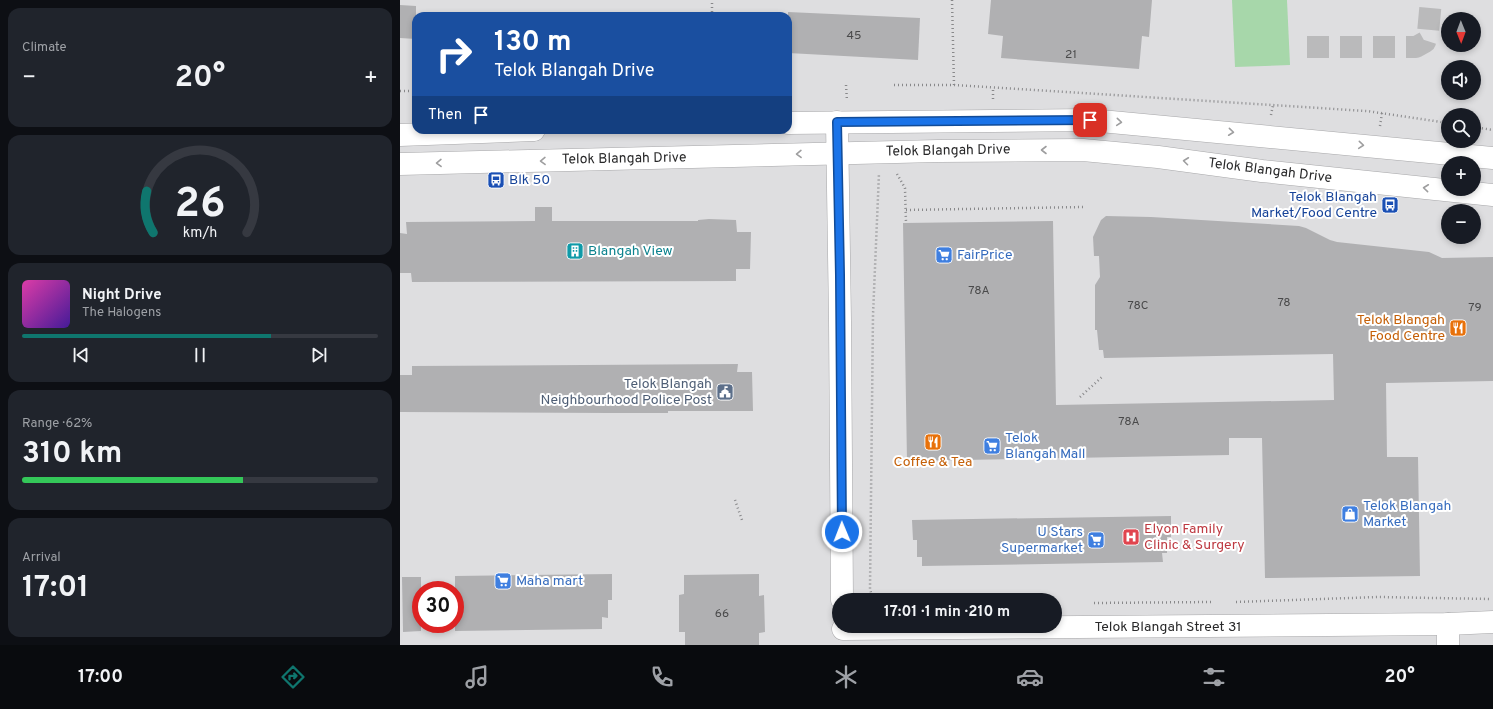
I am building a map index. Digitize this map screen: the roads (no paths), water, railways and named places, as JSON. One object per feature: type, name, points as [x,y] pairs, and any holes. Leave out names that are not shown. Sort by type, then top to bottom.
[{"type":"street","points":[[792,123],[1090,120],[1493,158]]},
{"type":"street","points":[[837,122],[842,593]]},
{"type":"street","points":[[400,135],[427,134]]},
{"type":"street","name":"Telok Blangah Drive","points":[[403,166],[938,151],[1083,150],[1158,157],[1262,171],[1493,195]]},
{"type":"street","name":"Telok Blangah Street 31","points":[[843,633],[1448,635],[1493,622]]},
{"type":"tunnel","points":[[1307,47],[1416,47],[1425,42],[1428,33],[1431,0]]},
{"type":"place","name":"Blk 50","points":[[496,180]]},
{"type":"place","name":"Telok Blangah Market/Food Centre","points":[[1390,205]]},
{"type":"place","name":"Blangah View","points":[[575,251]]},
{"type":"place","name":"FairPrice","points":[[944,255]]},
{"type":"place","name":"Telok Blangah Food Centre","points":[[1458,328]]},
{"type":"place","name":"Telok Blangah Neighbourhood Police Post","points":[[725,392]]},
{"type":"place","name":"Coffee & Tea","points":[[933,442]]},
{"type":"place","name":"Telok Blangah Mall","points":[[992,446]]},
{"type":"place","name":"Telok Blangah Market","points":[[1350,514]]},
{"type":"place","name":"Elyon Family Clinic & Surgery","points":[[1131,537]]},
{"type":"place","name":"U Stars Supermarket","points":[[1096,540]]},
{"type":"place","name":"Maha mart","points":[[503,581]]}]
